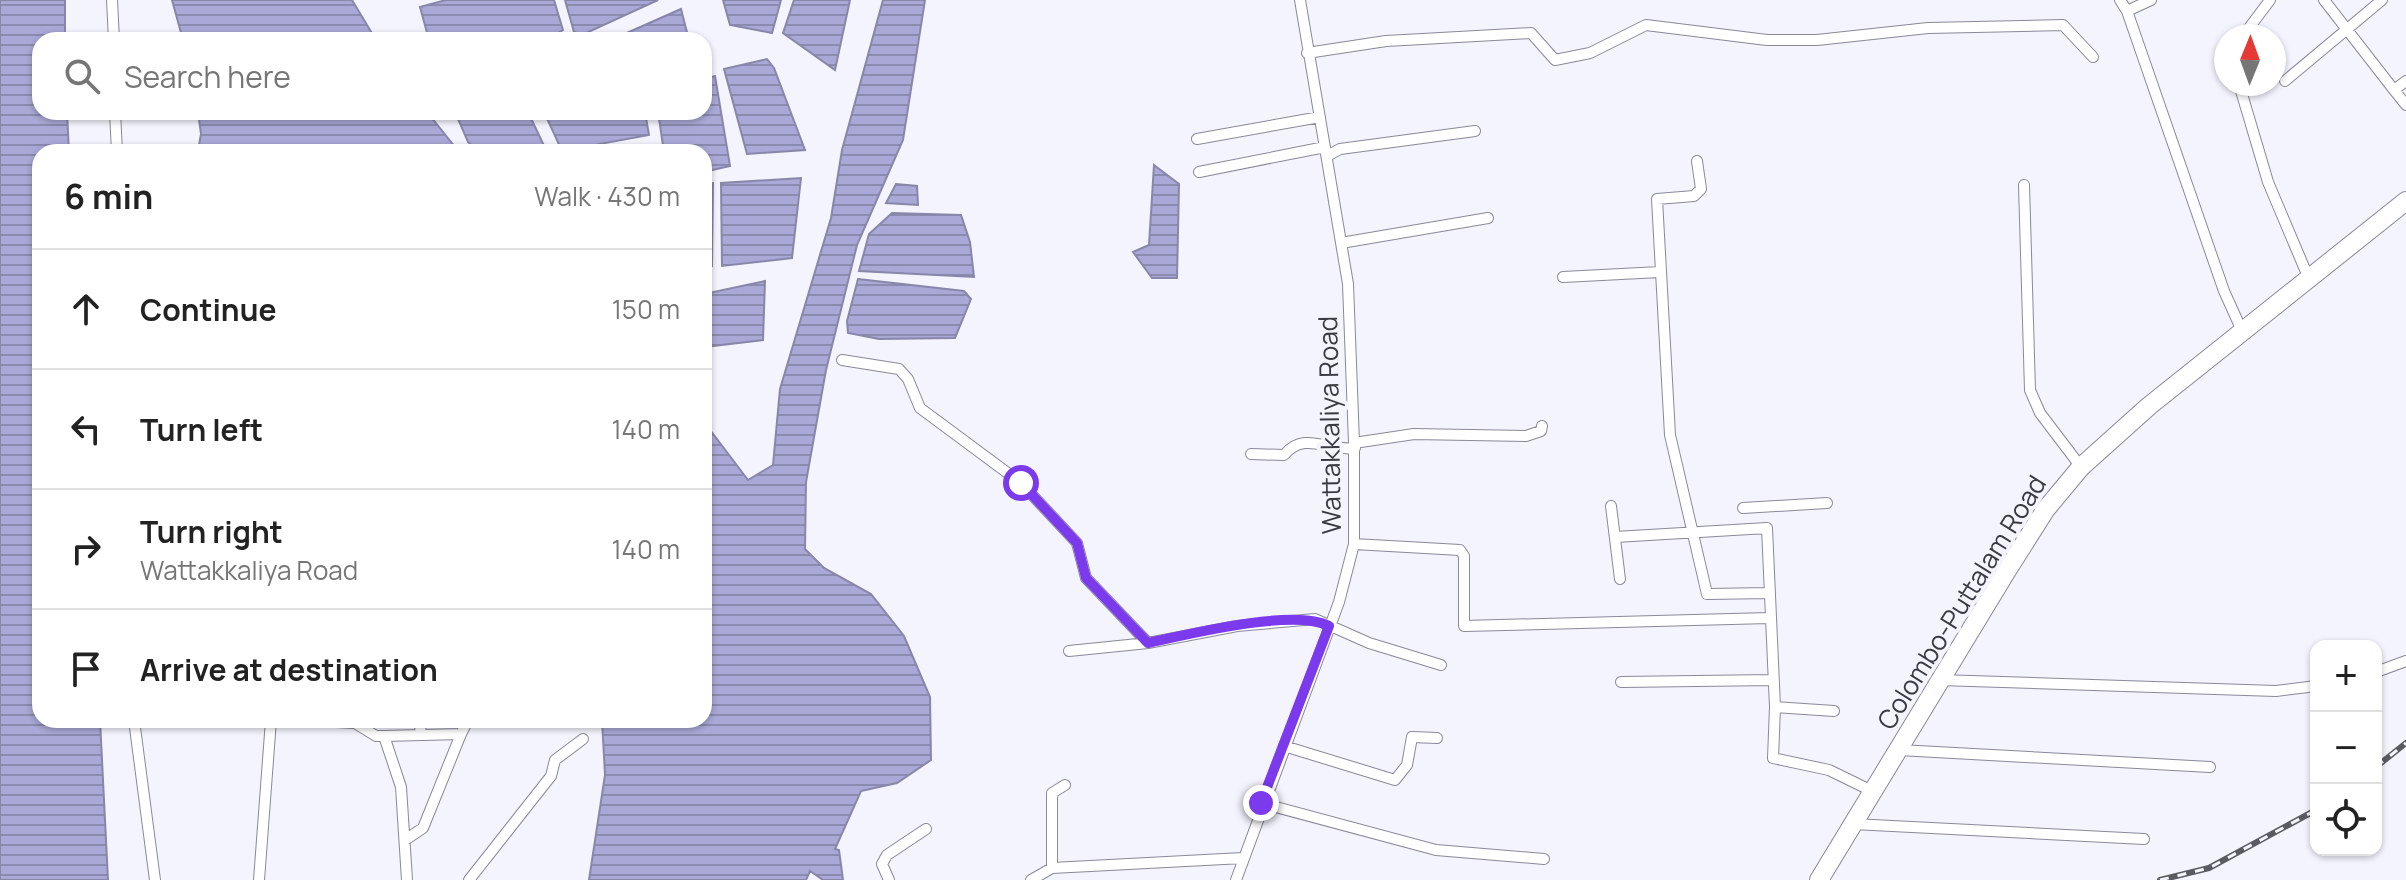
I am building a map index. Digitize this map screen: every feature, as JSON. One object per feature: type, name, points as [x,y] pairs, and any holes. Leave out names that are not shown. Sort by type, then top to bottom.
[{"type":"highway","name":"Colombo-Puttalam Road","points":[[1819,880],[2046,509],[2081,467],[2149,406],[2406,201]]},
{"type":"street","points":[[112,0],[114,32]]},
{"type":"street","name":"Wattakkaliya Road","points":[[1236,880],[1261,803],[1339,602],[1354,544],[1348,284],[1300,0]]},
{"type":"street","points":[[2120,0],[2127,11],[2224,291],[2243,333]]},
{"type":"street","points":[[2127,11],[2151,0]]},
{"type":"street","points":[[2248,24],[2256,5],[2270,0]]},
{"type":"street","points":[[2324,0],[2406,105]]},
{"type":"street","points":[[2286,80],[2382,0]]},
{"type":"street","points":[[1307,53],[1386,41],[1531,33],[1555,60],[1590,53],[1646,25],[1767,40],[1817,40],[1928,28],[2063,25],[2093,57]]},
{"type":"street","points":[[2394,90],[2406,81]]},
{"type":"street","points":[[2243,96],[2268,182],[2309,279]]},
{"type":"street","points":[[1197,139],[1320,117]]},
{"type":"street","points":[[115,120],[117,144]]},
{"type":"street","points":[[1199,172],[1475,131]]},
{"type":"street","points":[[1697,161],[1702,182],[1694,196],[1657,199],[1670,435],[1707,594],[1770,593]]},
{"type":"street","points":[[2024,185],[2030,390],[2040,413],[2081,467]]},
{"type":"street","points":[[1341,243],[1488,218]]},
{"type":"street","points":[[1563,277],[1660,272]]},
{"type":"street","points":[[842,360],[899,369],[908,379],[920,408],[1021,483],[1077,543],[1086,578],[1148,643]]},
{"type":"street","points":[[1251,454],[1284,455],[1296,443],[1309,441],[1354,445],[1414,434],[1526,436],[1541,431],[1542,426]]},
{"type":"street","points":[[1743,508],[1827,503]]},
{"type":"street","points":[[1611,506],[1620,579]]},
{"type":"street","points":[[1766,507],[1775,707],[1773,758],[1829,770],[1872,791]]},
{"type":"street","points":[[1615,537],[1767,528]]},
{"type":"street","points":[[1354,544],[1460,550],[1464,556],[1464,626],[1769,618]]},
{"type":"street","points":[[1069,651],[1148,643],[1237,626],[1315,619],[1369,643],[1441,665]]},
{"type":"street","points":[[2382,670],[2406,661]]},
{"type":"street","points":[[1621,682],[1773,680]]},
{"type":"street","points":[[1939,680],[2276,691],[2310,687]]},
{"type":"street","points":[[1775,707],[1834,711]]},
{"type":"street","points":[[135,728],[155,880]]},
{"type":"street","points":[[259,880],[270,728]]},
{"type":"street","points":[[362,728],[376,736],[461,734]]},
{"type":"street","points":[[420,728],[420,735]]},
{"type":"street","points":[[405,840],[423,828],[464,728]]},
{"type":"street","points":[[384,736],[401,787],[407,880]]},
{"type":"street","points":[[1284,746],[1395,780],[1407,765],[1412,737],[1437,738]]},
{"type":"street","points":[[469,880],[551,776],[555,760],[583,739]]},
{"type":"street","points":[[1899,750],[2210,767]]},
{"type":"street","points":[[1052,868],[1052,793],[1065,785]]},
{"type":"street","points":[[1261,803],[1421,848],[1544,859]]},
{"type":"street","points":[[1853,824],[2144,839]]},
{"type":"street","points":[[889,880],[882,864],[887,855],[926,829]]},
{"type":"street","points":[[1031,880],[1052,868],[1243,858]]},
{"type":"water","points":[[0,0],[65,0],[65,32],[32,32],[32,120],[67,120],[69,144],[32,144],[32,728],[100,728],[108,880],[0,880]]},
{"type":"water","points":[[172,0],[352,0],[371,32],[181,32]]},
{"type":"water","points":[[446,0],[554,0],[563,30],[427,32],[420,7]]},
{"type":"water","points":[[565,0],[658,0],[589,32],[574,32]]},
{"type":"water","points":[[723,0],[781,0],[772,33],[730,25]]},
{"type":"water","points":[[794,0],[850,0],[835,70],[783,33]]},
{"type":"water","points":[[883,0],[925,0],[903,140],[857,245],[826,370],[806,482],[805,549],[824,568],[871,594],[904,636],[930,697],[931,760],[897,783],[861,791],[835,849],[839,850],[843,880],[823,880],[810,871],[806,880],[589,880],[605,775],[602,728],[712,728],[712,433],[748,480],[773,465],[780,389],[831,218],[842,150]]},
{"type":"water","points":[[681,9],[687,32],[629,32]]},
{"type":"water","points":[[767,59],[774,68],[805,150],[747,154],[724,69]]},
{"type":"water","points":[[715,76],[730,166],[712,170],[712,144],[663,144],[659,120],[712,120],[712,77]]},
{"type":"water","points":[[199,120],[433,120],[453,144],[199,144]]},
{"type":"water","points":[[458,120],[532,120],[543,144],[470,144]]},
{"type":"water","points":[[548,120],[646,120],[649,135],[600,144],[559,144]]},
{"type":"water","points":[[1154,165],[1179,184],[1177,278],[1152,278],[1133,252],[1149,245]]},
{"type":"water","points":[[801,178],[792,258],[722,266],[721,183]]},
{"type":"water","points":[[712,183],[713,183],[712,266]]},
{"type":"water","points":[[896,184],[917,186],[918,205],[886,203]]},
{"type":"water","points":[[892,213],[961,215],[970,242],[974,277],[859,271],[869,234]]},
{"type":"water","points":[[858,279],[964,291],[971,299],[955,338],[879,339],[848,333],[847,321]]},
{"type":"water","points":[[765,281],[763,340],[712,346],[712,292]]},
{"type":"railway","points":[[2382,762],[2406,743]]},
{"type":"railway","points":[[2160,880],[2209,868],[2310,813]]},
{"type":"route","points":[[1021,483],[1077,543],[1086,578],[1148,643],[1237,626],[1315,619],[1329,626],[1261,803]]}]
